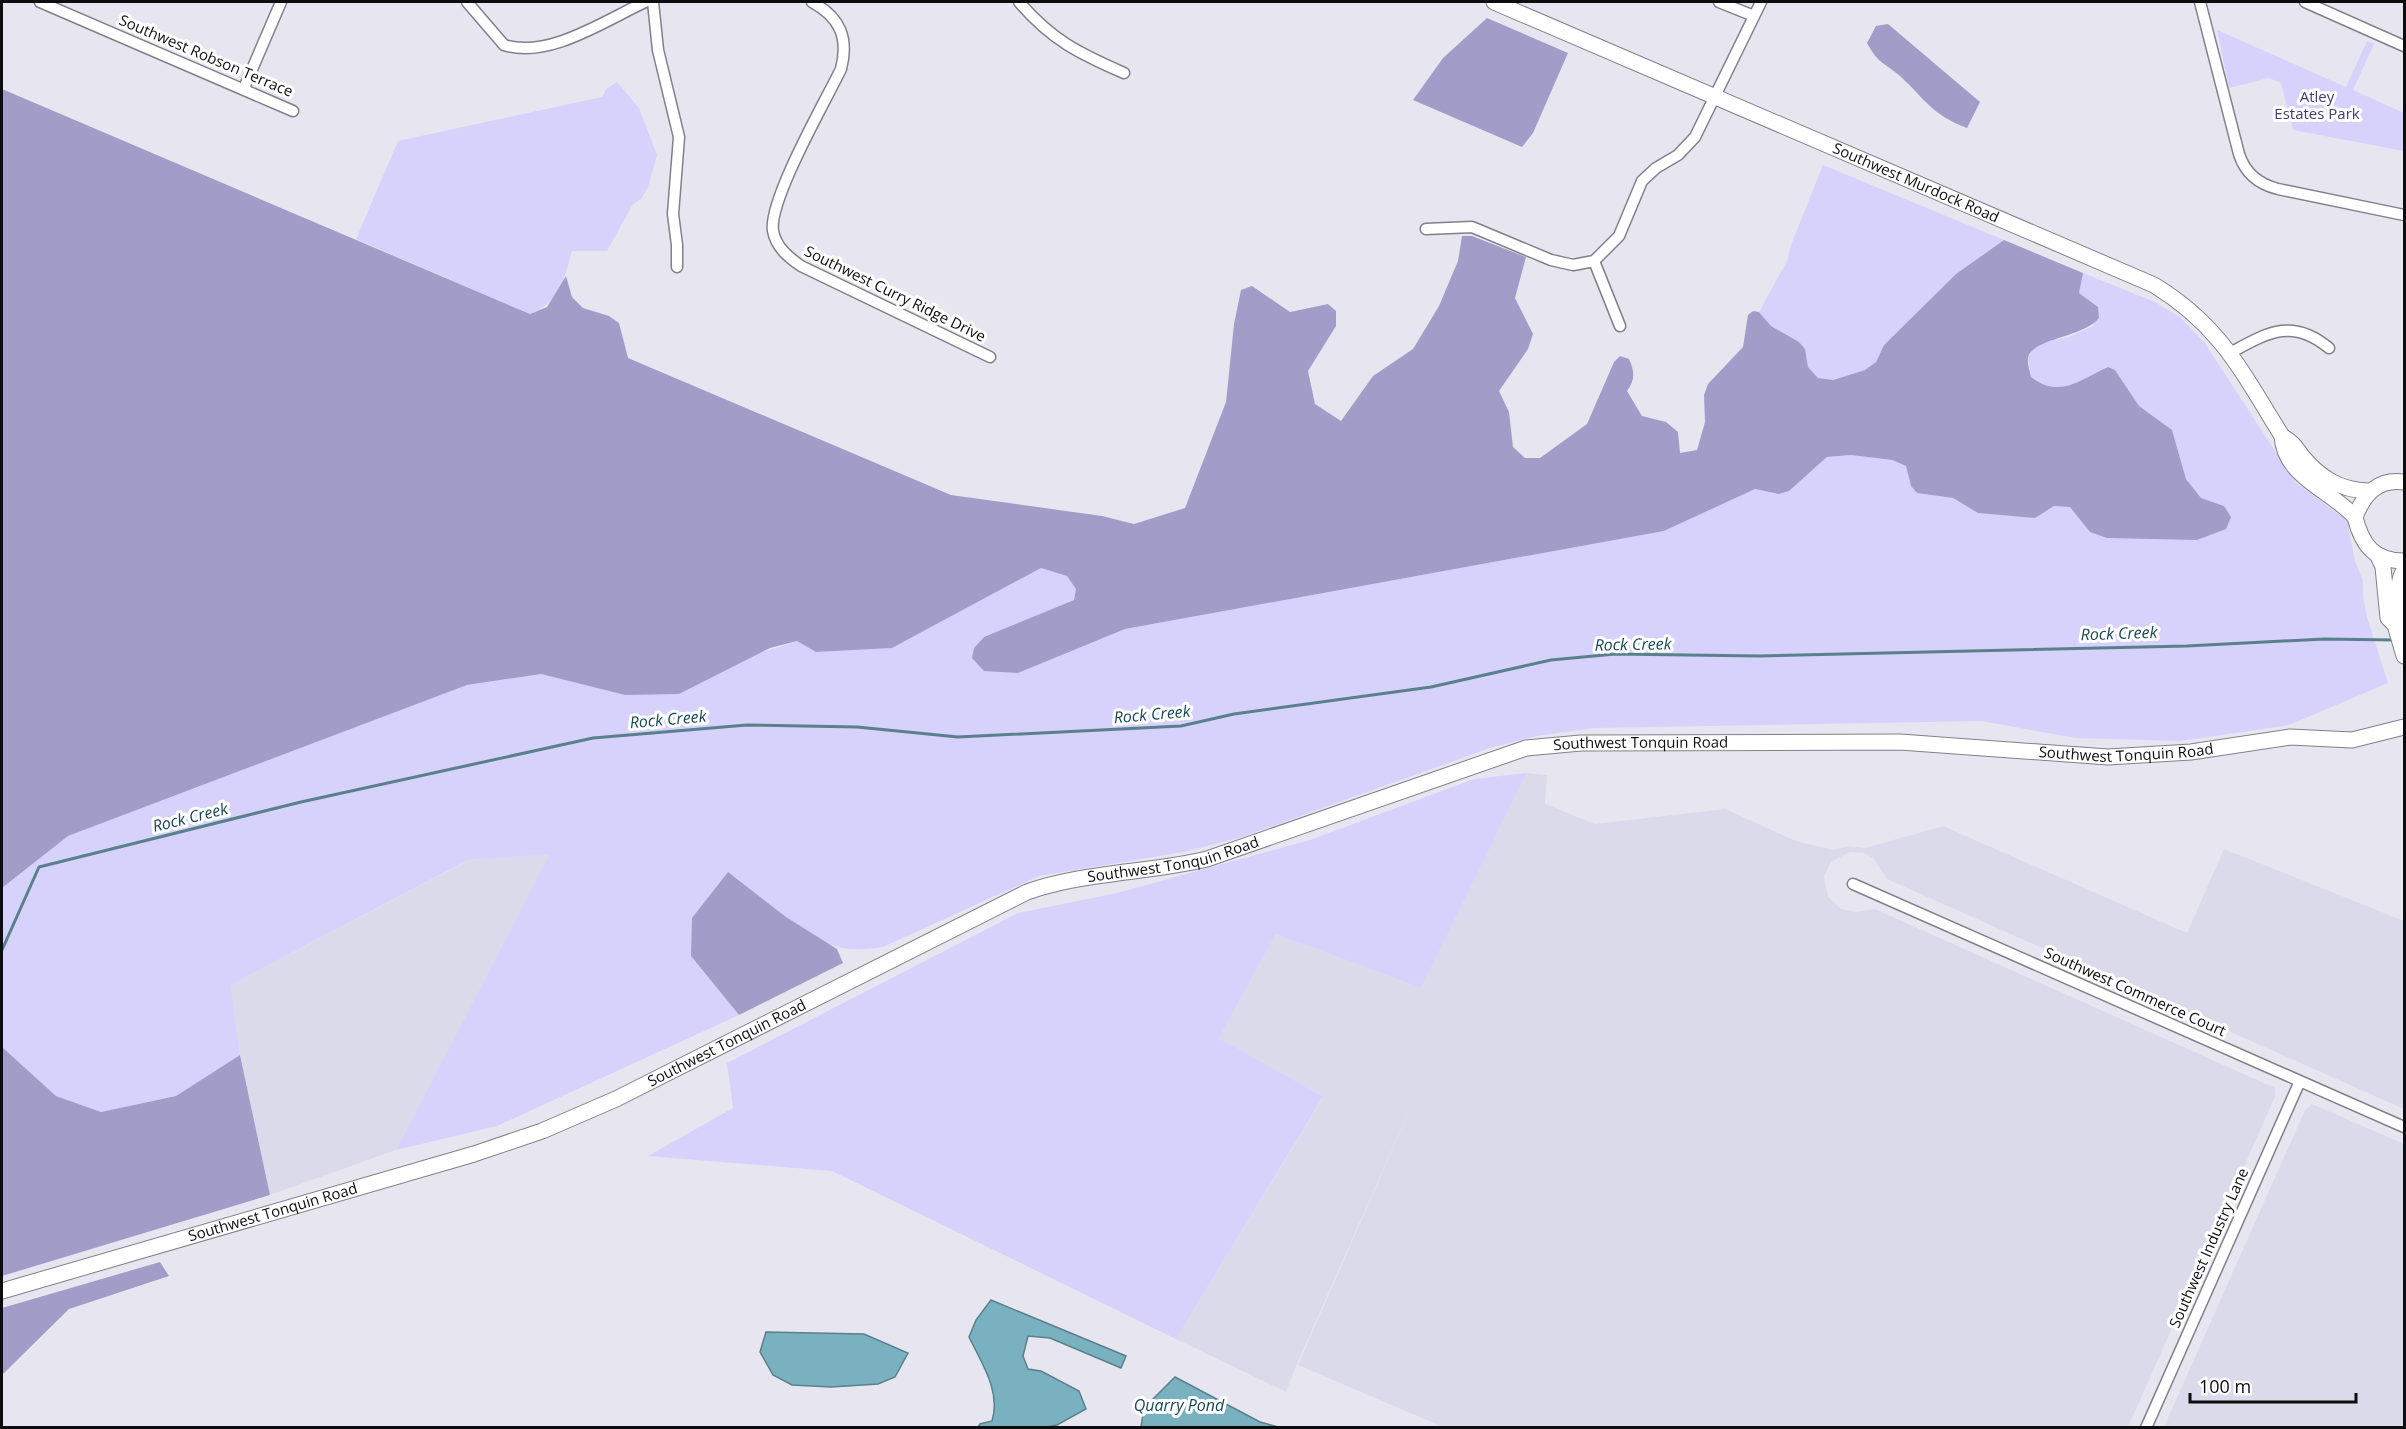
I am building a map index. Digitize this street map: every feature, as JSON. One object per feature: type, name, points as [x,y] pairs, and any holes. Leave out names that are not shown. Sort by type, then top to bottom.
[{"type":"main road","name":"Southwest Murdock Road","points":[[1494,2],[2154,285],[2202,318],[2230,353],[2282,436],[2294,442],[2314,468],[2336,486],[2368,491]]},
{"type":"main road","name":"Southwest Murdock Road","points":[[2282,436],[2282,449],[2297,468],[2317,488],[2340,502],[2355,517]]},
{"type":"main road","points":[[2404,480],[2385,483],[2368,491],[2355,517],[2365,545],[2378,556],[2383,567],[2388,618],[2395,625],[2404,656]]},
{"type":"main road","points":[[2378,556],[2404,561]]},
{"type":"main road","points":[[2395,625],[2400,614],[2400,581],[2404,570]]},
{"type":"main road","name":"Southwest Tonquin Road","points":[[2,1291],[464,1157],[542,1131],[616,1099],[975,916],[1027,892],[1065,882],[1163,869],[1207,859],[1526,748],[1581,742],[1900,742],[2108,757],[2191,752],[2290,736],[2352,740],[2404,727]]},
{"type":"street","name":"Southwest Robson Terrace","points":[[40,2],[293,111]]},
{"type":"street","points":[[244,88],[281,2]]},
{"type":"street","points":[[467,2],[504,45],[532,49],[559,42],[645,2]]},
{"type":"street","points":[[653,2],[658,50],[679,137],[673,214],[677,267]]},
{"type":"street","name":"Southwest Curry Ridge Drive","points":[[813,2],[836,20],[844,38],[844,56],[841,69],[777,202],[773,229],[776,240],[782,251],[801,266],[990,357]]},
{"type":"street","points":[[1019,2],[1041,27],[1070,48],[1124,74]]},
{"type":"street","points":[[1719,2],[1754,16]]},
{"type":"street","points":[[1426,229],[1472,227],[1551,260],[1573,265],[1594,261],[1618,236],[1642,181],[1656,168],[1678,155],[1695,137],[1761,2]]},
{"type":"street","points":[[2200,2],[2235,141],[2247,171],[2260,182],[2278,189],[2404,215]]},
{"type":"street","points":[[2305,2],[2404,46]]},
{"type":"street","points":[[1594,261],[1620,326]]},
{"type":"street","points":[[2230,353],[2268,332],[2289,331],[2316,337],[2329,348]]},
{"type":"street","name":"Southwest Commerce Court","points":[[1853,884],[2404,1127]]},
{"type":"street","name":"Southwest Industry Lane","points":[[2146,1428],[2300,1081]]},
{"type":"shaded area","points":[[1487,18],[1568,53],[1533,133],[1522,147],[1413,100],[1443,58]]},
{"type":"shaded area","points":[[1888,24],[1980,102],[1967,128],[1937,112],[1875,55],[1867,43],[1876,26]]},
{"type":"shaded area","points":[[2,89],[530,314],[547,307],[566,276],[572,297],[583,308],[609,316],[619,323],[628,358],[951,495],[1102,516],[1134,524],[1185,508],[1226,402],[1234,324],[1241,290],[1252,286],[1290,312],[1328,304],[1336,311],[1336,326],[1308,371],[1315,404],[1341,421],[1373,376],[1413,349],[1439,306],[1458,261],[1462,236],[1472,236],[1526,257],[1515,298],[1533,334],[1528,349],[1499,391],[1509,412],[1513,447],[1525,458],[1540,458],[1587,424],[1614,362],[1620,356],[1629,359],[1631,364],[1633,379],[1627,391],[1642,416],[1666,422],[1678,432],[1680,453],[1697,450],[1705,422],[1704,395],[1708,384],[1743,347],[1748,315],[1753,311],[1759,312],[1771,326],[1799,342],[1805,349],[1808,367],[1818,378],[1833,380],[1865,370],[1876,362],[1884,345],[1956,274],[2004,240],[2083,273],[2079,293],[2098,307],[2099,318],[2092,325],[2048,342],[2032,351],[2028,358],[2031,377],[2051,387],[2060,387],[2079,382],[2108,367],[2115,370],[2139,406],[2172,430],[2186,479],[2201,498],[2224,506],[2231,517],[2226,529],[2197,540],[2107,538],[2090,532],[2070,507],[2054,506],[2035,518],[1978,513],[1953,498],[1917,493],[1911,486],[1906,466],[1892,460],[1851,455],[1827,457],[1789,491],[1779,494],[1755,489],[1664,531],[1125,629],[1018,673],[984,671],[972,658],[974,648],[984,637],[1074,600],[1076,589],[1067,576],[1041,568],[892,648],[816,652],[797,641],[770,648],[679,694],[625,695],[541,674],[467,685],[68,836],[2,888]]},
{"type":"shaded area","points":[[1527,773],[1547,775],[1545,804],[1595,824],[1725,809],[1796,841],[1833,850],[1848,846],[1865,848],[1943,826],[2187,933],[2224,849],[2404,921],[2404,1109],[1887,879],[1873,858],[1864,853],[1850,852],[1831,862],[1824,876],[1828,897],[1841,909],[1856,912],[1875,909],[2275,1088],[2275,1097],[2128,1427],[1443,1427],[1298,1365],[1425,1075],[1286,1392],[1176,1339],[1323,1098],[1219,1038],[1276,934],[1421,988]]},
{"type":"shaded area","points":[[551,853],[396,1150],[270,1195],[240,1055],[231,985],[469,860]]},
{"type":"shaded area","points":[[728,872],[786,917],[837,949],[843,963],[739,1015],[691,956],[692,918]]},
{"type":"shaded area","points":[[2,1047],[56,1096],[101,1112],[176,1096],[240,1055],[270,1195],[2,1276]]},
{"type":"shaded area","points":[[2312,1104],[2404,1144],[2404,1427],[2164,1427],[2305,1110]]},
{"type":"shaded area","points":[[160,1262],[169,1276],[69,1309],[2,1375],[2,1308]]},
{"type":"green space","name":"Atley Estates Park","points":[[2217,30],[2346,87],[2367,41],[2374,44],[2353,90],[2404,113],[2404,151],[2293,130],[2281,83],[2269,78],[2229,88]]},
{"type":"green space","points":[[617,82],[639,108],[657,155],[648,187],[641,199],[633,204],[607,251],[572,251],[559,288],[540,309],[530,314],[356,239],[398,141],[602,97],[606,89]]},
{"type":"green space","points":[[1823,165],[2004,240],[1956,274],[1884,345],[1876,362],[1865,370],[1832,380],[1818,378],[1808,367],[1805,349],[1799,342],[1771,326],[1759,312],[1787,261],[1791,245]]},
{"type":"green space","points":[[2083,273],[2155,302],[2181,318],[2204,342],[2296,483],[2347,520],[2355,561],[2363,581],[2367,617],[2388,683],[2289,725],[2180,741],[2076,738],[1981,721],[1594,728],[1536,736],[1490,748],[1242,837],[1184,852],[1039,876],[883,947],[841,948],[821,940],[786,917],[691,956],[739,1015],[497,1126],[396,1150],[550,854],[468,860],[231,985],[240,1055],[176,1096],[101,1112],[56,1096],[2,1047],[2,888],[68,836],[467,685],[541,674],[625,695],[798,641],[816,652],[892,648],[1041,568],[1067,576],[1076,589],[1074,600],[984,637],[1018,673],[1125,629],[1664,531],[1755,489],[1779,494],[1789,491],[1827,457],[1851,455],[1892,460],[1906,466],[1911,486],[1917,493],[1953,498],[1978,513],[2035,518],[2054,506],[2071,507],[2090,532],[2225,506],[2201,498],[2186,479],[2172,430],[2139,406],[2115,370],[2107,367],[2078,382],[2060,387],[2051,387],[2031,377],[2028,359],[2033,348],[2049,341],[2069,337],[2093,326],[2098,307],[2079,293]]},
{"type":"green space","points":[[1527,773],[1421,988],[1276,934],[1219,1038],[1323,1097],[1176,1339],[832,1171],[648,1156],[733,1108],[727,1063],[1018,913],[1117,893],[1310,840],[1474,779]]},
{"type":"water","points":[[991,1300],[1126,1356],[1121,1368],[1050,1338],[1028,1336],[1023,1356],[1028,1369],[1041,1371],[1079,1391],[1086,1409],[1057,1425],[1046,1427],[978,1427],[980,1424],[992,1421],[994,1399],[989,1378],[969,1337],[976,1320]]},
{"type":"water","points":[[766,1332],[864,1334],[908,1353],[895,1377],[878,1384],[831,1387],[792,1385],[773,1375],[760,1352]]},
{"type":"water","name":"Quarry Pond","points":[[1175,1377],[1260,1422],[1278,1427],[1141,1427],[1144,1408]]},
{"type":"waterway","name":"Rock Creek","points":[[2,950],[39,867],[301,802],[593,738],[747,725],[857,727],[958,737],[1181,726],[1234,714],[1431,687],[1551,660],[1615,654],[1759,656],[2187,646],[2324,639],[2395,640]]}]
